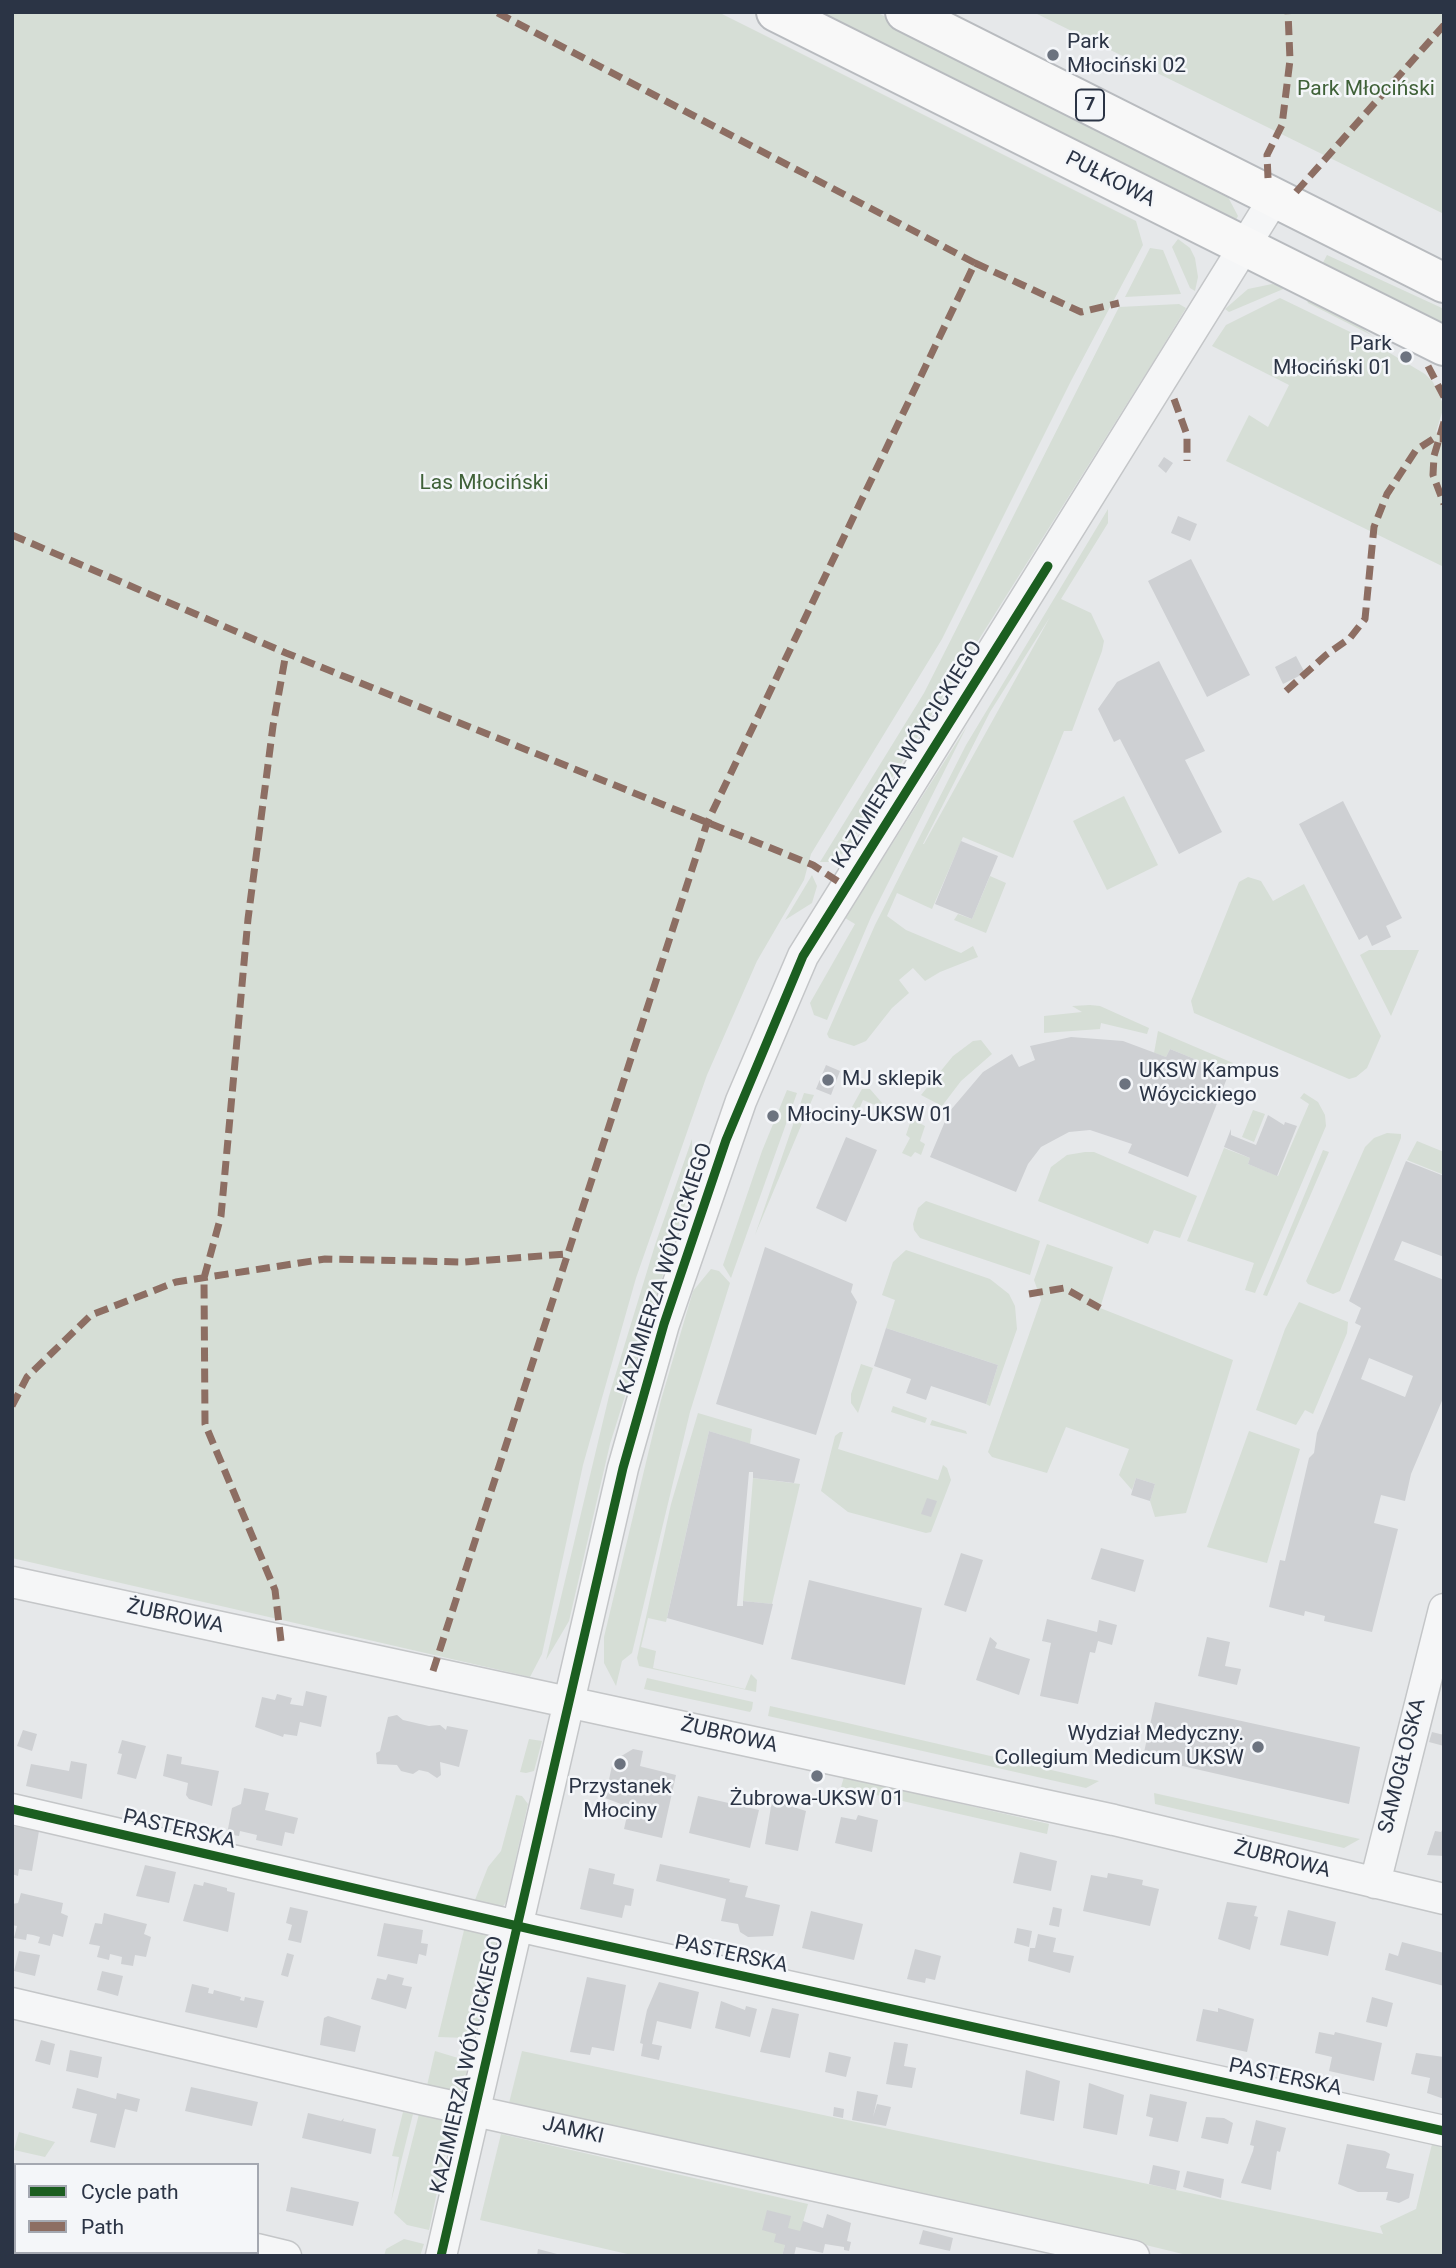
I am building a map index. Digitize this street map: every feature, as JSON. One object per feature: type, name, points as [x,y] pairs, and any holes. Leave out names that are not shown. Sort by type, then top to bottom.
[{"type":"highway","name":"PUŁKOWA","points":[[776,12],[1444,346]]},
{"type":"highway","name":"7","points":[[905,12],[1444,283]]},
{"type":"street","name":"KAZIMIERZA WÓYCICKIEGO","points":[[441,2256],[624,1468],[657,1345],[726,1140],[792,979],[845,886],[1042,576],[1275,197]]},
{"type":"street","name":"ŻUBROWA","points":[[12,1582],[1114,1820],[1444,1899]]},
{"type":"street","name":"SAMOGŁOSKA","points":[[1376,1883],[1444,1609]]},
{"type":"street","name":"PASTERSKA","points":[[12,1809],[519,1926],[1444,2131]]},
{"type":"street","name":"JAMKI","points":[[12,2003],[406,2096],[475,2109],[1043,2238],[1134,2256]]},
{"type":"street","points":[[259,2249],[286,2256]]},
{"type":"green space","name":"Las Młociński","points":[[12,12],[718,12],[1136,221],[1143,245],[1072,379],[942,639],[811,854],[804,880],[757,961],[707,1075],[636,1278],[583,1465],[542,1654],[530,1677],[12,1558]]},
{"type":"green space","points":[[804,12],[876,12],[1201,175],[1228,197],[1238,216],[1233,225]]},
{"type":"green space","name":"Park Młociński","points":[[1033,12],[1444,12],[1444,214]]},
{"type":"green space","points":[[1178,239],[1190,248],[1195,258],[1198,277],[1195,291],[1190,288],[1172,247]]},
{"type":"green space","points":[[1150,248],[1163,250],[1181,294],[1125,297]]},
{"type":"green space","points":[[1327,255],[1444,309],[1444,333],[1319,270]]},
{"type":"green space","points":[[1272,284],[1288,287],[1229,312],[1225,309],[1248,289]]},
{"type":"green space","points":[[1305,296],[1340,312],[1373,336],[1308,303]]},
{"type":"green space","points":[[1280,298],[1373,343],[1425,374],[1433,382],[1444,406],[1436,432],[1444,436],[1444,567],[1226,461],[1249,415],[1268,427],[1289,385],[1212,346],[1226,325]]},
{"type":"green space","points":[[1179,304],[1186,308],[1155,359],[846,851],[830,862],[820,862],[924,693],[1119,307]]},
{"type":"green space","points":[[1108,509],[1108,523],[1061,599],[1091,613],[1104,641],[1102,651],[1072,731],[1064,731],[1013,858],[963,837],[932,909],[897,893],[887,916],[906,930],[961,953],[973,946],[978,957],[925,981],[913,968],[899,980],[909,993],[892,1008],[866,1041],[854,1046],[829,1038],[827,1034],[875,925],[966,745]],"holes":[[[1050,617],[924,844],[990,712]]]},
{"type":"green space","points":[[967,726],[871,917],[827,1020],[814,1015],[810,1003],[855,924],[845,918]]},
{"type":"green space","points":[[1124,796],[1158,865],[1107,890],[1073,821]]},
{"type":"green space","points":[[812,875],[817,886],[812,903],[785,920]]},
{"type":"green space","points":[[990,876],[1006,883],[986,933],[954,920],[958,914],[972,919]]},
{"type":"green space","points":[[1248,877],[1261,881],[1273,901],[1304,884],[1381,1036],[1367,1068],[1356,1077],[1349,1079],[1194,1013],[1191,1001],[1239,882]]},
{"type":"green space","points":[[1369,950],[1419,950],[1391,1016],[1360,955]]},
{"type":"green space","points":[[1072,1006],[1100,1006],[1149,1028],[1147,1034],[1101,1023],[1100,1029],[1044,1033],[1044,1016],[1082,1012]]},
{"type":"green space","points":[[1158,1031],[1233,1063],[1229,1073],[1170,1049],[1166,1057],[1154,1053]]},
{"type":"green space","points":[[981,1040],[992,1054],[961,1081],[942,1106],[921,1095],[953,1056],[973,1041]]},
{"type":"green space","points":[[862,1089],[870,1089],[883,1104],[925,1126],[920,1141],[925,1144],[921,1155],[915,1152],[911,1157],[902,1153],[910,1138],[906,1135],[911,1120],[863,1100],[857,1114],[853,1112],[852,1107]]},
{"type":"green space","points":[[787,1090],[797,1093],[731,1278],[723,1265],[762,1151]]},
{"type":"green space","points":[[804,1093],[814,1095],[755,1235]]},
{"type":"green space","points":[[1304,1093],[1318,1102],[1325,1115],[1326,1126],[1255,1293],[1245,1290],[1254,1263],[1187,1241],[1224,1148],[1250,1158],[1248,1164],[1278,1176],[1309,1104],[1300,1098]]},
{"type":"green space","points":[[1253,1110],[1265,1114],[1254,1142],[1242,1137]]},
{"type":"green space","points":[[1387,1133],[1401,1134],[1401,1138],[1340,1291],[1333,1294],[1308,1284],[1306,1281],[1365,1147],[1374,1138]]},
{"type":"green space","points":[[692,1139],[692,1182],[610,1444],[569,1621],[546,1660],[609,1396],[655,1245]]},
{"type":"green space","points":[[1417,1141],[1444,1152],[1444,1175],[1407,1160]]},
{"type":"green space","points":[[1323,1150],[1329,1152],[1267,1296],[1263,1295]]},
{"type":"green space","points":[[1094,1152],[1197,1196],[1180,1238],[1154,1230],[1148,1244],[1038,1201],[1051,1167],[1067,1155]]},
{"type":"green space","points":[[926,1201],[1040,1241],[1030,1275],[920,1238],[913,1224],[918,1208]]},
{"type":"green space","points":[[1047,1244],[1113,1267],[1100,1308],[1233,1360],[1186,1513],[1155,1517],[1150,1501],[1155,1484],[1136,1478],[1132,1490],[1119,1475],[1129,1449],[1066,1427],[1047,1473],[992,1457],[988,1452],[1041,1300],[1034,1280]]},
{"type":"green space","points":[[906,1250],[990,1279],[1009,1294],[1015,1306],[1017,1329],[990,1406],[986,1404],[998,1365],[886,1328],[895,1300],[882,1295],[893,1262]]},
{"type":"green space","points":[[711,1269],[719,1271],[730,1283],[690,1412],[632,1653],[622,1661],[616,1686],[604,1663],[604,1637],[661,1400],[693,1291]]},
{"type":"green space","points":[[1299,1302],[1348,1322],[1347,1333],[1313,1414],[1305,1410],[1296,1425],[1256,1410],[1285,1329]]},
{"type":"green space","points":[[861,1364],[873,1368],[858,1413],[851,1403],[851,1394]]},
{"type":"green space","points":[[893,1406],[927,1418],[925,1423],[891,1412]]},
{"type":"green space","points":[[698,1413],[752,1429],[750,1444],[709,1431],[666,1622],[648,1618],[641,1647],[656,1651],[653,1668],[745,1689],[751,1674],[757,1680],[756,1692],[639,1666],[637,1658],[671,1504]]},
{"type":"green space","points":[[932,1420],[966,1431],[967,1434],[930,1425]]},
{"type":"green space","points":[[1249,1431],[1300,1449],[1267,1563],[1207,1547]]},
{"type":"green space","points":[[843,1432],[838,1449],[938,1480],[943,1465],[947,1468],[951,1480],[931,1532],[926,1533],[848,1512],[821,1491],[835,1436]]},
{"type":"green space","points":[[753,1478],[800,1484],[772,1604],[743,1601]]},
{"type":"green space","points":[[647,1678],[753,1702],[752,1709],[750,1712],[644,1689]]},
{"type":"green space","points":[[770,1706],[1099,1781],[1086,1788],[768,1716]]},
{"type":"green space","points":[[529,1739],[542,1741],[534,1771],[520,1772]]},
{"type":"green space","points":[[844,1777],[1049,1824],[1047,1834],[841,1787]]},
{"type":"green space","points":[[1154,1793],[1360,1839],[1344,1848],[1155,1804]]},
{"type":"green space","points":[[516,1795],[522,1796],[528,1804],[506,1902],[502,1908],[473,1905],[488,1867],[501,1851]]},
{"type":"green space","points":[[466,1922],[495,1932],[498,1943],[478,2027],[466,2038],[438,2037]]},
{"type":"green space","points":[[435,2051],[468,2061],[465,2084],[459,2091],[451,2094],[426,2090]]},
{"type":"green space","points":[[522,2051],[1383,2234],[1380,2226],[1416,2209],[1432,2144],[1444,2146],[1444,2256],[1191,2256],[1088,2231],[508,2107]]},
{"type":"green space","points":[[420,2110],[449,2120],[451,2126],[429,2230],[407,2225],[394,2213]]},
{"type":"green space","points":[[403,2112],[413,2114],[391,2202],[399,2157],[392,2156]]},
{"type":"green space","points":[[19,2132],[55,2142],[45,2157],[14,2150]]},
{"type":"green space","points":[[501,2134],[808,2204],[796,2247],[785,2245],[782,2256],[636,2256],[480,2220]]},
{"type":"green space","points":[[404,2239],[424,2244],[420,2256],[384,2256],[386,2249]]},
{"type":"building","points":[[1164,457],[1173,463],[1166,473],[1158,466]]},
{"type":"building","points":[[1178,516],[1197,524],[1190,541],[1171,533]]},
{"type":"building","points":[[1191,559],[1250,675],[1207,697],[1148,581]]},
{"type":"building","points":[[1296,656],[1305,673],[1283,684],[1275,667]]},
{"type":"building","points":[[1159,661],[1205,751],[1185,760],[1222,832],[1179,854],[1120,739],[1114,742],[1098,709],[1117,682]]},
{"type":"building","points":[[1343,801],[1402,918],[1386,926],[1391,937],[1372,946],[1367,935],[1359,940],[1299,824]]},
{"type":"building","points":[[961,841],[998,856],[972,919],[935,904]]},
{"type":"building","points":[[1071,1037],[1123,1041],[1166,1057],[1170,1049],[1229,1073],[1188,1177],[1128,1153],[1132,1144],[1090,1130],[1069,1132],[1041,1147],[1028,1164],[1016,1192],[930,1157],[949,1112],[983,1072],[1012,1054],[1019,1067],[1035,1060],[1030,1046]]},
{"type":"building","name":"MJ sklepik","points":[[826,1065],[840,1071],[831,1095],[816,1089]]},
{"type":"building","points":[[1268,1115],[1284,1125],[1285,1122],[1297,1126],[1277,1176],[1248,1164],[1250,1158],[1224,1147],[1231,1129],[1231,1135],[1256,1145]]},
{"type":"building","points":[[846,1137],[877,1150],[846,1222],[816,1208]]},
{"type":"building","points":[[1406,1161],[1444,1176],[1444,1257],[1402,1241],[1394,1260],[1444,1280],[1444,1396],[1411,1474],[1405,1501],[1381,1495],[1374,1523],[1398,1529],[1372,1632],[1324,1621],[1325,1616],[1305,1611],[1304,1616],[1269,1607],[1280,1560],[1285,1561],[1317,1433],[1361,1326],[1355,1323],[1361,1308],[1349,1301]],"holes":[[[1369,1358],[1413,1376],[1405,1397],[1361,1379]]]},
{"type":"building","points":[[765,1247],[853,1284],[851,1292],[857,1302],[816,1435],[716,1404]]},
{"type":"building","points":[[886,1328],[998,1365],[986,1404],[931,1386],[926,1400],[906,1393],[911,1379],[874,1366]]},
{"type":"building","points":[[709,1431],[800,1459],[794,1483],[753,1478],[753,1472],[749,1472],[737,1606],[743,1606],[743,1601],[773,1604],[763,1645],[667,1618]]},
{"type":"building","points":[[1136,1478],[1155,1484],[1150,1501],[1131,1495]]},
{"type":"building","points":[[927,1498],[937,1501],[931,1517],[921,1514]]},
{"type":"building","points":[[1101,1548],[1144,1560],[1135,1592],[1091,1579]]},
{"type":"building","points":[[961,1553],[983,1560],[966,1612],[944,1605]]},
{"type":"building","points":[[809,1580],[922,1608],[905,1685],[791,1659]]},
{"type":"building","points":[[1047,1619],[1097,1632],[1099,1620],[1117,1625],[1112,1645],[1098,1641],[1095,1653],[1090,1652],[1078,1704],[1040,1696],[1051,1643],[1042,1641]]},
{"type":"building","points":[[990,1637],[997,1643],[995,1648],[1030,1659],[1019,1695],[976,1680]]},
{"type":"building","points":[[1207,1637],[1230,1642],[1225,1666],[1241,1669],[1237,1685],[1198,1676]]},
{"type":"building","points":[[306,1691],[327,1696],[321,1727],[300,1722],[297,1736],[284,1734],[283,1737],[255,1727],[262,1697],[275,1700],[277,1694],[292,1698],[290,1704],[303,1706]]},
{"type":"building","points":[[1155,1702],[1360,1747],[1349,1804],[1143,1757]]},
{"type":"building","points":[[397,1715],[403,1720],[429,1726],[440,1725],[446,1730],[447,1726],[468,1730],[459,1767],[440,1762],[441,1775],[437,1778],[428,1772],[419,1770],[413,1774],[401,1771],[397,1765],[377,1764],[376,1753],[380,1751],[388,1717]]},
{"type":"building","points":[[23,1730],[37,1734],[32,1751],[17,1746]]},
{"type":"building","points":[[1432,1732],[1444,1735],[1444,1746],[1429,1742]]},
{"type":"building","points":[[122,1740],[146,1746],[136,1779],[117,1774]]},
{"type":"building","points":[[633,1749],[643,1751],[640,1766],[676,1775],[662,1838],[624,1829],[629,1807],[605,1798],[613,1761]]},
{"type":"building","points":[[167,1754],[182,1757],[181,1764],[219,1771],[212,1806],[189,1799],[186,1795],[188,1783],[163,1776]]},
{"type":"building","points":[[71,1761],[87,1764],[82,1799],[26,1786],[31,1764],[69,1771]]},
{"type":"building","points":[[244,1788],[269,1793],[265,1810],[298,1818],[294,1834],[285,1832],[282,1846],[256,1840],[257,1835],[240,1831],[239,1836],[227,1834],[232,1808],[241,1804]]},
{"type":"building","points":[[698,1796],[759,1810],[750,1848],[689,1833]]},
{"type":"building","points":[[772,1800],[806,1811],[798,1851],[765,1844]]},
{"type":"building","points":[[858,1815],[878,1820],[872,1852],[835,1843],[841,1817],[856,1820]]},
{"type":"building","points":[[12,1826],[39,1831],[32,1871],[19,1869],[18,1876],[12,1874]]},
{"type":"building","points":[[1444,1826],[1444,1856],[1427,1855],[1435,1831],[1441,1832]]},
{"type":"building","points":[[1020,1852],[1057,1861],[1051,1891],[1013,1883]]},
{"type":"building","points":[[660,1864],[730,1879],[729,1882],[748,1886],[745,1897],[780,1905],[773,1936],[748,1937],[740,1932],[738,1924],[721,1921],[726,1899],[656,1881]]},
{"type":"building","points":[[145,1865],[176,1872],[169,1903],[136,1896]]},
{"type":"building","points":[[589,1868],[615,1874],[613,1884],[634,1889],[631,1906],[625,1905],[622,1918],[580,1909]]},
{"type":"building","points":[[1108,1873],[1143,1880],[1142,1885],[1159,1889],[1150,1926],[1083,1911],[1091,1875],[1107,1878]]},
{"type":"building","points":[[204,1882],[235,1893],[228,1932],[183,1921],[194,1884],[203,1886]]},
{"type":"building","points":[[21,1893],[63,1903],[61,1913],[68,1916],[63,1937],[53,1934],[50,1946],[38,1943],[40,1937],[33,1935],[27,1934],[26,1940],[14,1938],[17,1926],[12,1925],[12,1904],[18,1903]]},
{"type":"building","points":[[1227,1902],[1257,1906],[1254,1916],[1258,1917],[1250,1950],[1218,1939]]},
{"type":"building","points":[[290,1907],[308,1911],[301,1943],[288,1940],[292,1925],[286,1923]]},
{"type":"building","points":[[1053,1907],[1062,1909],[1059,1927],[1049,1925]]},
{"type":"building","points":[[1288,1910],[1336,1922],[1328,1956],[1280,1945]]},
{"type":"building","points":[[811,1911],[863,1924],[854,1960],[802,1948]]},
{"type":"building","points":[[104,1913],[147,1924],[144,1934],[151,1937],[146,1957],[135,1955],[133,1966],[121,1964],[122,1957],[110,1954],[109,1960],[97,1957],[100,1946],[89,1944],[95,1923],[102,1924]]},
{"type":"building","points":[[384,1923],[423,1930],[421,1943],[428,1944],[426,1956],[419,1954],[417,1964],[377,1956]]},
{"type":"building","points":[[1017,1928],[1032,1931],[1029,1947],[1014,1943]]},
{"type":"building","points":[[1038,1934],[1056,1938],[1053,1952],[1074,1956],[1070,1973],[1028,1961],[1030,1948],[1035,1948]]},
{"type":"building","points":[[1402,1942],[1444,1953],[1444,1986],[1385,1970],[1389,1953],[1398,1956]]},
{"type":"building","points":[[915,1949],[941,1956],[935,1980],[926,1978],[925,1983],[907,1979]]},
{"type":"building","points":[[19,1951],[40,1955],[35,1976],[14,1971]]},
{"type":"building","points":[[287,1953],[294,1955],[288,1977],[281,1975]]},
{"type":"building","points":[[102,1971],[123,1976],[118,1996],[97,1990]]},
{"type":"building","points":[[388,1974],[404,1978],[402,1985],[412,1987],[406,2009],[371,1999],[377,1978],[386,1980]]},
{"type":"building","points":[[587,1977],[626,1985],[614,2051],[592,2047],[590,2055],[570,2052]]},
{"type":"building","points":[[659,1982],[699,1992],[691,2029],[657,2021],[652,2044],[662,2046],[659,2060],[641,2056],[643,2044],[640,2043],[647,2010]]},
{"type":"building","points":[[192,1984],[209,1988],[208,1993],[213,1994],[214,1990],[241,1997],[240,2000],[244,2001],[245,1997],[264,2001],[257,2028],[185,2012]]},
{"type":"building","points":[[1372,1997],[1393,2003],[1387,2027],[1366,2022]]},
{"type":"building","points":[[721,2001],[745,2010],[746,2006],[757,2009],[750,2037],[715,2028]]},
{"type":"building","points":[[772,2008],[799,2014],[790,2058],[760,2052]]},
{"type":"building","points":[[1218,2008],[1254,2019],[1247,2052],[1196,2041],[1203,2009],[1218,2012]]},
{"type":"building","points":[[328,2016],[361,2026],[355,2052],[320,2045],[324,2018]]},
{"type":"building","points":[[1319,2032],[1334,2035],[1335,2032],[1382,2043],[1374,2081],[1329,2071],[1332,2057],[1315,2053]]},
{"type":"building","points":[[41,2040],[55,2044],[50,2065],[35,2061]]},
{"type":"building","points":[[894,2042],[908,2044],[904,2066],[916,2068],[912,2088],[886,2084]]},
{"type":"building","points":[[70,2050],[102,2057],[98,2078],[66,2071]]},
{"type":"building","points":[[829,2052],[851,2057],[846,2077],[825,2072]]},
{"type":"building","points":[[1416,2053],[1444,2057],[1444,2099],[1427,2093],[1430,2078],[1411,2074]]},
{"type":"building","points":[[1026,2070],[1060,2081],[1054,2121],[1020,2114]]},
{"type":"building","points":[[1089,2083],[1124,2095],[1117,2135],[1083,2128]]},
{"type":"building","points":[[191,2087],[258,2102],[252,2126],[185,2111]]},
{"type":"building","points":[[77,2088],[116,2099],[117,2093],[140,2099],[137,2112],[125,2109],[115,2148],[90,2142],[97,2114],[72,2108]]},
{"type":"building","points":[[857,2091],[878,2095],[873,2117],[877,2104],[891,2107],[886,2126],[852,2120]]},
{"type":"building","points":[[1150,2094],[1187,2102],[1178,2142],[1149,2136],[1153,2118],[1146,2116]]},
{"type":"building","points":[[834,2107],[844,2109],[843,2118],[833,2116]]},
{"type":"building","points":[[308,2113],[341,2121],[344,2118],[343,2121],[376,2129],[371,2154],[302,2138]]},
{"type":"building","points":[[1206,2117],[1224,2118],[1233,2123],[1228,2144],[1201,2138]]},
{"type":"building","points":[[1256,2120],[1286,2128],[1280,2152],[1277,2151],[1271,2190],[1241,2183],[1253,2151],[1254,2146],[1250,2145]]},
{"type":"building","points":[[1347,2144],[1385,2151],[1390,2154],[1386,2168],[1414,2174],[1409,2198],[1399,2203],[1386,2200],[1388,2192],[1358,2192],[1338,2184]]},
{"type":"building","points":[[1153,2165],[1180,2171],[1176,2190],[1149,2184]]},
{"type":"building","points":[[1187,2171],[1224,2179],[1221,2198],[1183,2187]]},
{"type":"building","points":[[291,2187],[359,2202],[353,2226],[286,2211]]},
{"type":"building","points":[[767,2210],[791,2216],[788,2228],[800,2231],[803,2221],[823,2228],[827,2214],[851,2223],[847,2241],[851,2242],[849,2251],[844,2250],[844,2247],[825,2244],[823,2253],[796,2247],[794,2256],[782,2256],[785,2245],[774,2242],[776,2234],[762,2230]]},
{"type":"building","points":[[923,2230],[953,2238],[950,2251],[919,2244]]},
{"type":"building","points":[[12,2248],[14,2254],[44,2256],[12,2256]]},
{"type":"building","points":[[538,2249],[561,2255],[561,2256],[537,2256]]},
{"type":"building","points":[[50,2254],[76,2254],[75,2256]]},
{"type":"marked path","points":[[433,1671],[707,823],[975,263],[496,12]]},
{"type":"marked path","points":[[1268,178],[1267,155],[1282,125],[1290,60],[1288,12]]},
{"type":"marked path","points":[[1296,192],[1444,25]]},
{"type":"marked path","points":[[975,263],[1081,312],[1119,303]]},
{"type":"marked path","points":[[1428,366],[1444,397]]},
{"type":"marked path","points":[[1174,399],[1187,435],[1187,461]]},
{"type":"marked path","points":[[1444,422],[1434,456],[1433,475],[1444,504]]},
{"type":"marked path","points":[[1286,691],[1326,655],[1350,638],[1365,619],[1374,527],[1387,494],[1416,450],[1433,439],[1444,439]]},
{"type":"marked path","points":[[12,535],[286,653],[813,865],[845,886]]},
{"type":"marked path","points":[[281,1641],[275,1590],[205,1424],[204,1278],[221,1216],[248,919],[273,726],[286,653]]},
{"type":"marked path","points":[[12,1406],[27,1377],[91,1315],[176,1282],[325,1259],[464,1262],[566,1254]]},
{"type":"marked path","points":[[1029,1294],[1064,1288],[1100,1308]]},
{"type":"cycle path","points":[[441,2256],[623,1468],[664,1324],[726,1140],[803,956],[1048,566]]},
{"type":"cycle path","points":[[12,1809],[539,1931],[1444,2131]]},
{"type":"place","name":"Park Młociński 02","points":[[1053,55]]},
{"type":"place","name":"Park Młociński 01","points":[[1406,357]]},
{"type":"place","name":"MJ sklepik","points":[[828,1080]]},
{"type":"place","name":"UKSW Kampus Wóycickiego","points":[[1125,1084]]},
{"type":"place","name":"Młociny-UKSW 01","points":[[773,1116]]},
{"type":"place","name":"Wydział Medyczny. Collegium Medicum UKSW","points":[[1258,1747]]},
{"type":"place","name":"Przystanek Młociny","points":[[620,1764]]},
{"type":"place","name":"Żubrowa-UKSW 01","points":[[817,1776]]}]
